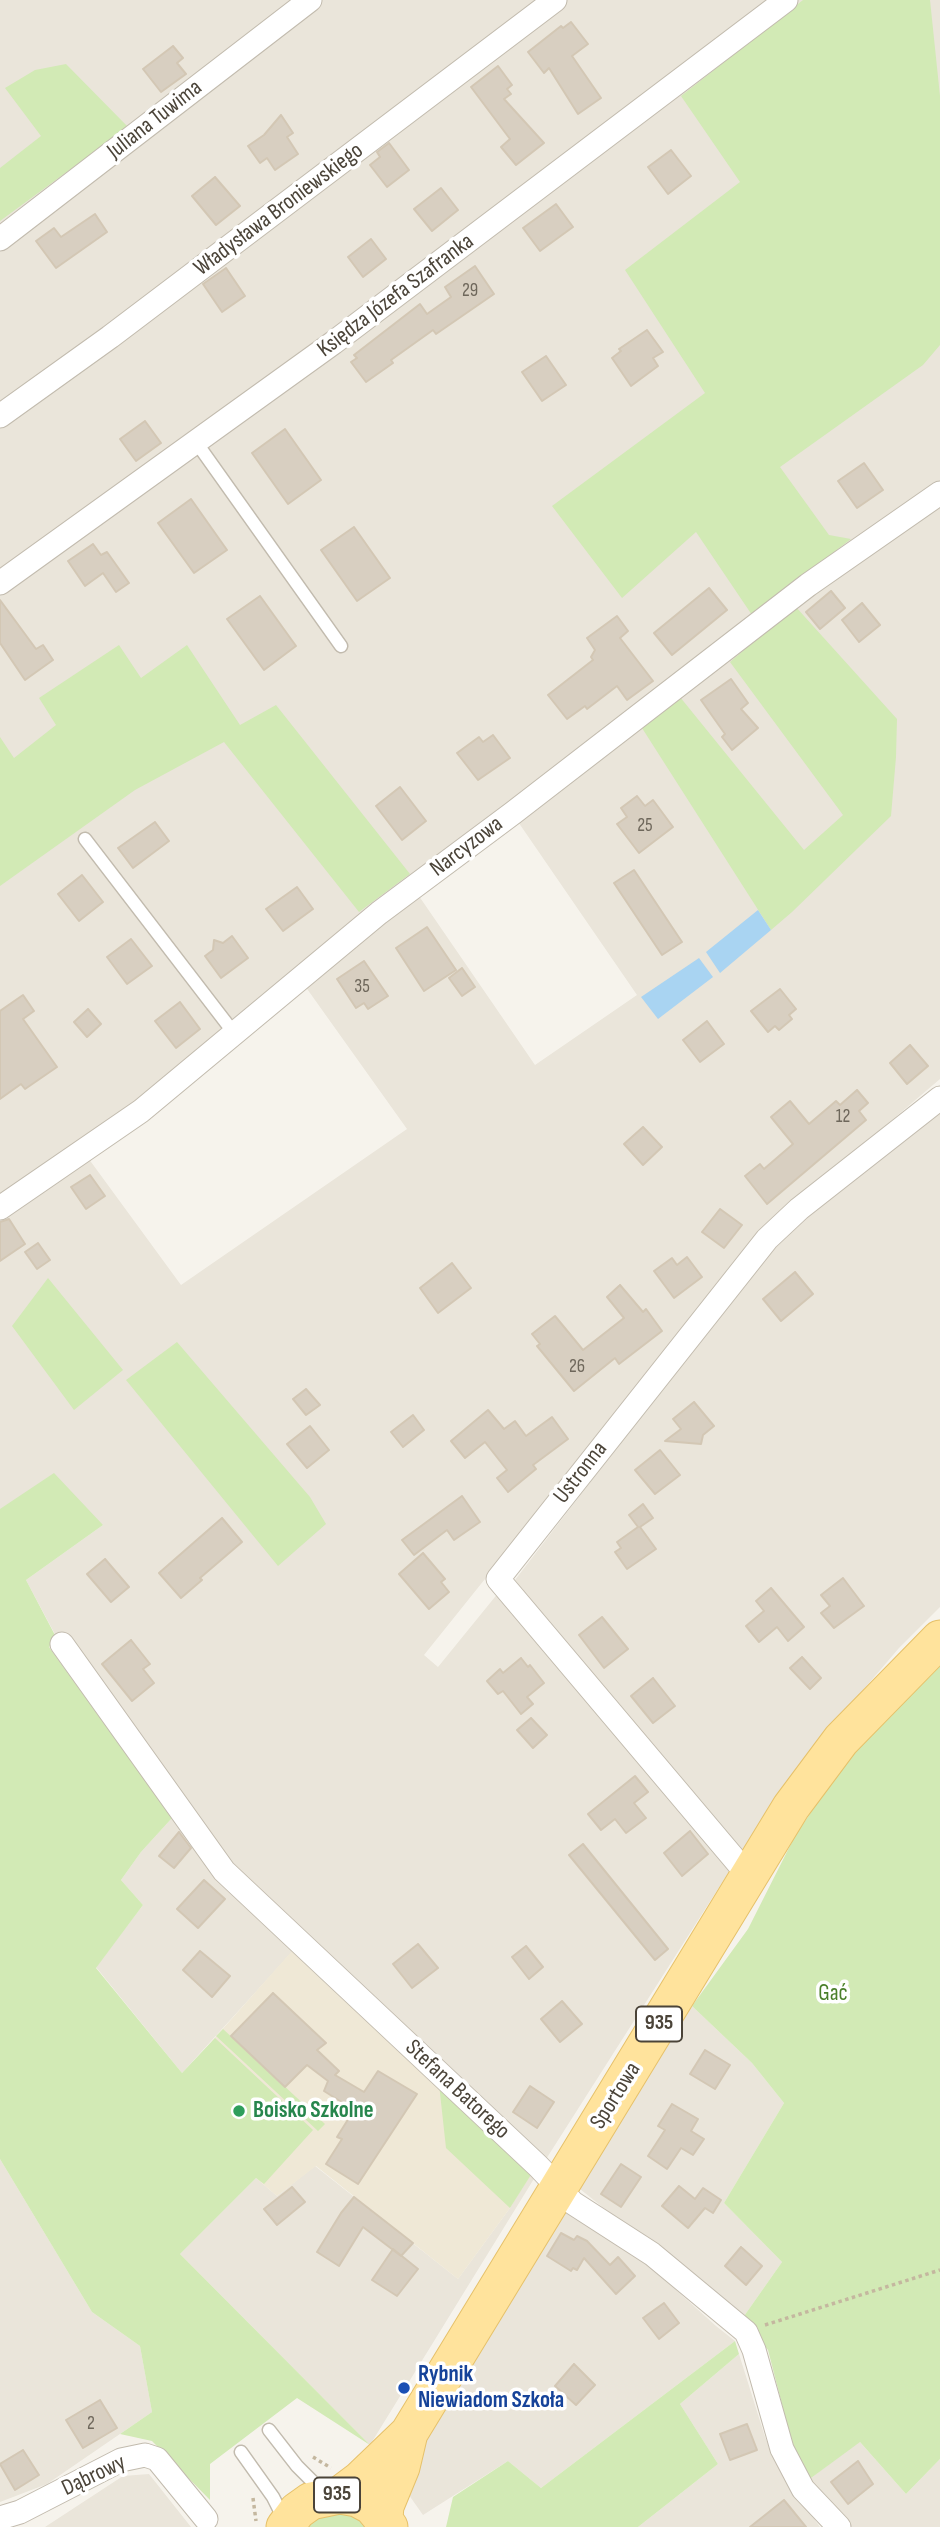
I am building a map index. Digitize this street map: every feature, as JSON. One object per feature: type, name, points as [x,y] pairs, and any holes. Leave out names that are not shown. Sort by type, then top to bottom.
[{"type":"main road","name":"Sportowa","points":[[334,2496],[360,2480],[409,2433],[790,1807],[828,1756],[940,1639]]},
{"type":"main road","name":"Sportowa","points":[[387,2523],[385,2506],[401,2467],[409,2433]]},
{"type":"main road","name":"935","points":[[286,2526],[304,2506],[334,2496],[365,2502],[387,2523]]},
{"type":"street","name":"Juliana Tuwima","points":[[0,239],[310,0]]},
{"type":"street","name":"Władysława Broniewskiego","points":[[0,416],[110,337],[555,0]]},
{"type":"street","name":"Księdza Józefa Szafranka","points":[[0,583],[432,269],[786,0]]},
{"type":"street","name":"Narcyzowa","points":[[0,1209],[141,1111],[394,901],[513,813],[808,585],[940,493]]},
{"type":"street","name":"Ustronna","points":[[748,1875],[498,1579],[767,1239],[799,1209],[940,1098]]},
{"type":"street","name":"Stefana Batorego","points":[[62,1644],[223,1871],[573,2203],[652,2254],[746,2332],[754,2350],[782,2449],[803,2488],[839,2527]]},
{"type":"street","name":"Dąbrowy","points":[[0,2518],[20,2512],[121,2460],[145,2455],[157,2459],[206,2519]]},
{"type":"lane","points":[[196,442],[341,646]]},
{"type":"lane","points":[[85,838],[234,1033]]},
{"type":"lane","points":[[268,2430],[311,2482],[334,2496]]},
{"type":"lane","points":[[240,2452],[273,2497],[286,2526]]},
{"type":"path","points":[[746,2332],[940,2270]]},
{"type":"shaded area","points":[[0,0],[940,0],[940,1079],[769,1225],[424,1655],[438,1667],[499,1592],[730,1870],[548,2156],[370,2445],[180,2254],[256,2178],[277,2196],[315,2166],[458,2279],[510,2208],[533,2170],[292,1952],[182,2073],[96,1967],[143,1905],[121,1880],[141,1852],[172,1818],[49,1647],[57,1638],[26,1580],[103,1525],[0,1509]],"holes":[[[512,813],[637,995],[535,1065],[410,883]],[[300,979],[407,1129],[181,1285],[83,1151]]]},
{"type":"shaded area","points":[[940,1104],[940,1607],[899,1648],[782,1787],[739,1855],[515,1580],[779,1237]]},
{"type":"shaded area","points":[[292,1951],[534,2170],[458,2279],[316,2166],[277,2196],[256,2178],[204,2050]]},
{"type":"shaded area","points":[[692,2006],[752,2063],[784,2103],[724,2203],[782,2262],[742,2319],[580,2189]]},
{"type":"shaded area","points":[[0,2159],[92,2312],[140,2346],[152,2412],[47,2484],[0,2502]]},
{"type":"shaded area","points":[[567,2207],[645,2262],[735,2341],[541,2488],[508,2461],[423,2515],[399,2481]]},
{"type":"shaded area","points":[[739,2354],[765,2437],[780,2471],[820,2527],[638,2527],[718,2464],[680,2404]]},
{"type":"shaded area","points":[[859,2441],[906,2494],[940,2459],[940,2527],[846,2527],[802,2485]]},
{"type":"shaded area","points":[[149,2474],[191,2527],[45,2527],[123,2476]]},
{"type":"green space","points":[[803,0],[930,0],[940,96],[940,345],[923,365],[780,467],[829,535],[851,539],[752,615],[696,532],[622,598],[552,506],[705,393],[625,270],[740,182],[681,96]]},
{"type":"green space","points":[[66,64],[128,127],[0,221],[0,168],[41,136],[5,88],[35,70]]},
{"type":"green space","points":[[795,606],[897,719],[896,757],[891,816],[771,930],[642,728],[680,697],[804,850],[843,815],[730,662]]},
{"type":"green space","points":[[119,645],[141,678],[187,645],[240,725],[276,705],[410,874],[359,912],[224,742],[135,790],[0,886],[0,737],[14,758],[56,725],[39,698]]},
{"type":"green space","points":[[48,1278],[123,1370],[74,1410],[12,1326]]},
{"type":"green space","points":[[177,1342],[310,1497],[326,1524],[278,1566],[126,1380]]},
{"type":"green space","points":[[54,1473],[103,1525],[26,1580],[57,1639],[49,1647],[172,1818],[141,1852],[121,1880],[143,1905],[96,1968],[182,2073],[215,2038],[313,2130],[264,2184],[256,2178],[180,2254],[370,2445],[297,2398],[210,2464],[210,2500],[152,2441],[120,2434],[152,2412],[140,2346],[92,2312],[0,2159],[0,1509]]},
{"type":"green space","name":"Gać","points":[[940,1656],[940,2459],[906,2494],[860,2442],[807,2481],[788,2442],[786,2420],[768,2350],[742,2319],[782,2262],[724,2203],[784,2103],[752,2063],[692,2006],[748,1929],[796,1834],[864,1736]]},
{"type":"green space","points":[[223,2029],[325,2124],[318,2131],[216,2036]]},
{"type":"green space","points":[[439,2084],[534,2170],[510,2208],[446,2148]]},
{"type":"green space","points":[[735,2341],[739,2354],[680,2404],[718,2464],[638,2527],[446,2527],[453,2497],[508,2461],[541,2488]]},
{"type":"green space","points":[[344,2507],[375,2527],[298,2527]]},
{"type":"water","points":[[758,910],[771,930],[720,973],[706,952]]},
{"type":"water","points":[[699,958],[713,977],[658,1019],[641,997]]},
{"type":"building","points":[[571,22],[588,44],[572,56],[601,98],[578,114],[549,68],[544,73],[528,52],[561,26],[563,28]]},
{"type":"building","points":[[173,46],[183,58],[177,63],[186,74],[161,92],[143,69]]},
{"type":"building","points":[[498,66],[512,85],[507,89],[511,94],[504,99],[544,143],[516,165],[501,147],[510,139],[471,87]]},
{"type":"building","points":[[281,115],[293,133],[287,137],[298,154],[275,170],[267,158],[260,163],[248,146],[264,135]]},
{"type":"building","points":[[389,143],[409,170],[387,187],[370,165],[380,157],[377,152]]},
{"type":"building","points":[[671,150],[691,176],[668,194],[648,167]]},
{"type":"building","points":[[215,177],[240,206],[216,225],[192,196]]},
{"type":"building","points":[[441,188],[458,210],[432,231],[414,209]]},
{"type":"building","points":[[556,204],[573,227],[540,251],[523,228]]},
{"type":"building","points":[[95,214],[107,232],[56,268],[36,241],[54,228],[61,237]]},
{"type":"building","points":[[371,239],[386,259],[363,277],[348,257]]},
{"type":"building","points":[[475,266],[494,294],[436,334],[433,330],[366,382],[351,362],[357,358],[354,355],[420,304],[427,314],[451,297],[445,287]]},
{"type":"building","points":[[226,268],[245,296],[222,312],[203,284]]},
{"type":"building","points":[[647,330],[663,352],[653,358],[658,366],[631,386],[612,358],[621,351],[619,349]]},
{"type":"building","points":[[546,356],[566,385],[542,401],[522,372]]},
{"type":"building","points":[[145,421],[161,443],[136,461],[120,439]]},
{"type":"building","points":[[285,429],[321,480],[288,504],[252,453]]},
{"type":"building","points":[[864,463],[883,490],[857,508],[838,481]]},
{"type":"building","points":[[191,499],[227,550],[194,573],[158,523]]},
{"type":"building","points":[[354,527],[390,578],[357,601],[321,550]]},
{"type":"building","points":[[93,544],[101,555],[107,552],[129,583],[116,592],[103,573],[85,586],[68,561]]},
{"type":"building","points":[[709,588],[727,610],[672,655],[654,633]]},
{"type":"building","points":[[831,591],[845,608],[820,629],[806,612]]},
{"type":"building","points":[[260,596],[296,646],[264,670],[227,619]]},
{"type":"building","points":[[0,600],[36,649],[43,645],[53,660],[25,680],[0,643]]},
{"type":"building","points":[[862,603],[880,625],[859,642],[842,620]]},
{"type":"building","points":[[617,616],[628,631],[620,638],[653,681],[627,700],[617,686],[587,709],[585,706],[567,719],[548,695],[593,660],[591,657],[595,650],[587,638]]},
{"type":"building","points":[[731,679],[748,703],[741,709],[758,728],[732,750],[722,737],[725,734],[701,700]]},
{"type":"building","points":[[493,735],[510,758],[478,780],[457,753],[479,737],[483,742]]},
{"type":"building","points":[[400,787],[426,821],[402,840],[376,806]]},
{"type":"building","points":[[637,796],[645,806],[653,800],[673,827],[639,853],[617,824],[627,817],[621,808]]},
{"type":"building","points":[[155,822],[169,841],[133,868],[118,848]]},
{"type":"building","points":[[634,870],[682,942],[662,955],[614,883]]},
{"type":"building","points":[[82,875],[103,902],[79,921],[58,894]]},
{"type":"building","points":[[297,887],[313,909],[283,931],[266,909]]},
{"type":"building","points":[[427,927],[456,970],[424,991],[396,948]]},
{"type":"building","points":[[232,936],[248,958],[221,978],[205,956],[213,950],[214,940],[223,943]]},
{"type":"building","points":[[131,939],[152,966],[127,984],[107,957]]},
{"type":"building","points":[[364,961],[388,996],[368,1009],[364,1003],[356,1008],[337,979]]},
{"type":"building","points":[[462,968],[475,987],[462,996],[449,978]]},
{"type":"building","points":[[780,989],[796,1009],[789,1015],[792,1019],[779,1030],[775,1026],[768,1032],[751,1011]]},
{"type":"building","points":[[23,995],[34,1011],[23,1019],[57,1067],[25,1089],[21,1084],[0,1099],[0,1011]]},
{"type":"building","points":[[180,1002],[200,1029],[176,1048],[155,1021]]},
{"type":"building","points":[[88,1009],[101,1024],[87,1037],[74,1022]]},
{"type":"building","points":[[707,1021],[724,1044],[700,1062],[683,1040]]},
{"type":"building","points":[[910,1045],[928,1066],[907,1084],[890,1063]]},
{"type":"building","points":[[857,1090],[868,1103],[859,1111],[866,1120],[767,1204],[745,1176],[760,1164],[764,1169],[793,1144],[771,1117],[790,1101],[809,1124],[836,1101],[840,1105]]},
{"type":"building","points":[[643,1127],[662,1147],[643,1165],[624,1144]]},
{"type":"building","points":[[90,1175],[105,1196],[86,1209],[71,1187]]},
{"type":"building","points":[[720,1209],[742,1225],[724,1248],[702,1232]]},
{"type":"building","points":[[9,1219],[25,1244],[0,1261],[0,1222]]},
{"type":"building","points":[[38,1243],[50,1260],[37,1269],[25,1252]]},
{"type":"building","points":[[687,1257],[702,1277],[674,1298],[654,1271],[672,1258],[677,1265]]},
{"type":"building","points":[[452,1263],[471,1288],[438,1313],[420,1288]]},
{"type":"building","points":[[795,1272],[813,1294],[781,1321],[763,1299]]},
{"type":"building","points":[[620,1285],[643,1312],[646,1309],[662,1331],[619,1364],[615,1358],[574,1391],[537,1346],[540,1344],[532,1334],[555,1316],[583,1350],[624,1318],[607,1297]]},
{"type":"building","points":[[306,1389],[320,1405],[306,1415],[293,1399]]},
{"type":"building","points":[[694,1402],[714,1426],[703,1435],[701,1444],[665,1441],[681,1429],[673,1419]]},
{"type":"building","points":[[488,1410],[504,1429],[515,1421],[526,1436],[552,1417],[568,1439],[533,1465],[536,1469],[508,1492],[497,1478],[507,1470],[485,1442],[465,1458],[451,1441]]},
{"type":"building","points":[[413,1415],[424,1430],[403,1447],[391,1432]]},
{"type":"building","points":[[310,1426],[329,1450],[307,1468],[287,1444]]},
{"type":"building","points":[[660,1450],[680,1475],[655,1494],[635,1470]]},
{"type":"building","points":[[462,1496],[480,1522],[454,1540],[447,1530],[414,1555],[402,1540]]},
{"type":"building","points":[[643,1504],[653,1518],[640,1527],[656,1549],[627,1569],[615,1552],[621,1548],[617,1542],[638,1527],[629,1515]]},
{"type":"building","points":[[222,1518],[242,1542],[181,1598],[159,1573]]},
{"type":"building","points":[[423,1553],[445,1579],[441,1582],[449,1592],[429,1609],[399,1574]]},
{"type":"building","points":[[105,1559],[129,1587],[111,1602],[87,1574]]},
{"type":"building","points":[[843,1578],[864,1606],[834,1628],[821,1613],[830,1606],[821,1595]]},
{"type":"building","points":[[771,1588],[804,1627],[788,1641],[777,1627],[759,1642],[746,1626],[764,1611],[756,1601]]},
{"type":"building","points":[[602,1617],[628,1649],[604,1668],[579,1635]]},
{"type":"building","points":[[131,1640],[150,1664],[143,1669],[154,1683],[132,1701],[102,1664]]},
{"type":"building","points":[[802,1657],[821,1678],[810,1689],[790,1668]]},
{"type":"building","points":[[521,1658],[544,1683],[527,1697],[533,1704],[521,1714],[503,1691],[498,1694],[487,1681],[500,1669],[503,1673]]},
{"type":"building","points":[[653,1678],[675,1706],[653,1723],[631,1696]]},
{"type":"building","points":[[531,1718],[547,1735],[533,1748],[517,1730]]},
{"type":"building","points":[[635,1776],[648,1792],[634,1803],[646,1818],[626,1833],[615,1819],[601,1830],[588,1814]]},
{"type":"building","points":[[690,1831],[708,1854],[682,1876],[664,1853]]},
{"type":"building","points":[[179,1832],[191,1848],[174,1868],[159,1856]]},
{"type":"building","points":[[583,1844],[668,1949],[655,1960],[569,1855]]},
{"type":"building","points":[[204,1880],[225,1899],[198,1928],[177,1909]]},
{"type":"building","points":[[418,1944],[438,1968],[412,1988],[393,1964]]},
{"type":"building","points":[[526,1946],[543,1967],[529,1979],[512,1957]]},
{"type":"building","points":[[200,1951],[230,1976],[212,1997],[183,1970]]},
{"type":"building","points":[[273,1993],[326,2043],[317,2050],[339,2071],[335,2075],[364,2092],[378,2071],[417,2094],[358,2184],[326,2164],[342,2139],[337,2137],[354,2110],[324,2091],[328,2081],[307,2065],[285,2087],[231,2036]]},
{"type":"building","points":[[562,2001],[582,2024],[560,2042],[541,2019]]},
{"type":"building","points":[[705,2050],[730,2065],[715,2089],[690,2074]]},
{"type":"building","points":[[530,2086],[554,2102],[537,2128],[513,2112]]},
{"type":"building","points":[[672,2104],[698,2119],[691,2131],[704,2139],[693,2155],[681,2148],[667,2169],[648,2156],[665,2130],[658,2126]]},
{"type":"building","points":[[621,2164],[641,2177],[621,2207],[601,2194]]},
{"type":"building","points":[[679,2186],[695,2199],[703,2188],[721,2200],[713,2213],[705,2208],[688,2228],[662,2206]]},
{"type":"building","points":[[292,2187],[305,2202],[277,2225],[264,2209]]},
{"type":"building","points":[[354,2197],[413,2243],[401,2256],[363,2227],[339,2266],[317,2252]]},
{"type":"building","points":[[561,2233],[574,2240],[577,2236],[587,2241],[610,2265],[618,2257],[635,2276],[616,2294],[584,2258],[577,2270],[573,2268],[571,2271],[547,2256]]},
{"type":"building","points":[[741,2247],[762,2266],[746,2285],[725,2266]]},
{"type":"building","points":[[393,2249],[418,2269],[397,2296],[372,2280]]},
{"type":"building","points":[[664,2303],[679,2323],[659,2339],[643,2318]]},
{"type":"building","points":[[574,2364],[595,2385],[576,2405],[555,2386]]},
{"type":"building","points":[[100,2400],[117,2428],[83,2448],[66,2420]]},
{"type":"building","points":[[747,2424],[757,2450],[730,2460],[720,2434]]},
{"type":"building","points":[[23,2450],[39,2475],[15,2490],[0,2464]]},
{"type":"building","points":[[858,2461],[873,2484],[848,2504],[831,2482]]},
{"type":"building","points":[[784,2500],[806,2527],[750,2527]]},
{"type":"place","name":"Boisko Szkolne","points":[[239,2111]]},
{"type":"place","name":"Rybnik Niewiadom Szkoła","points":[[404,2388]]}]
